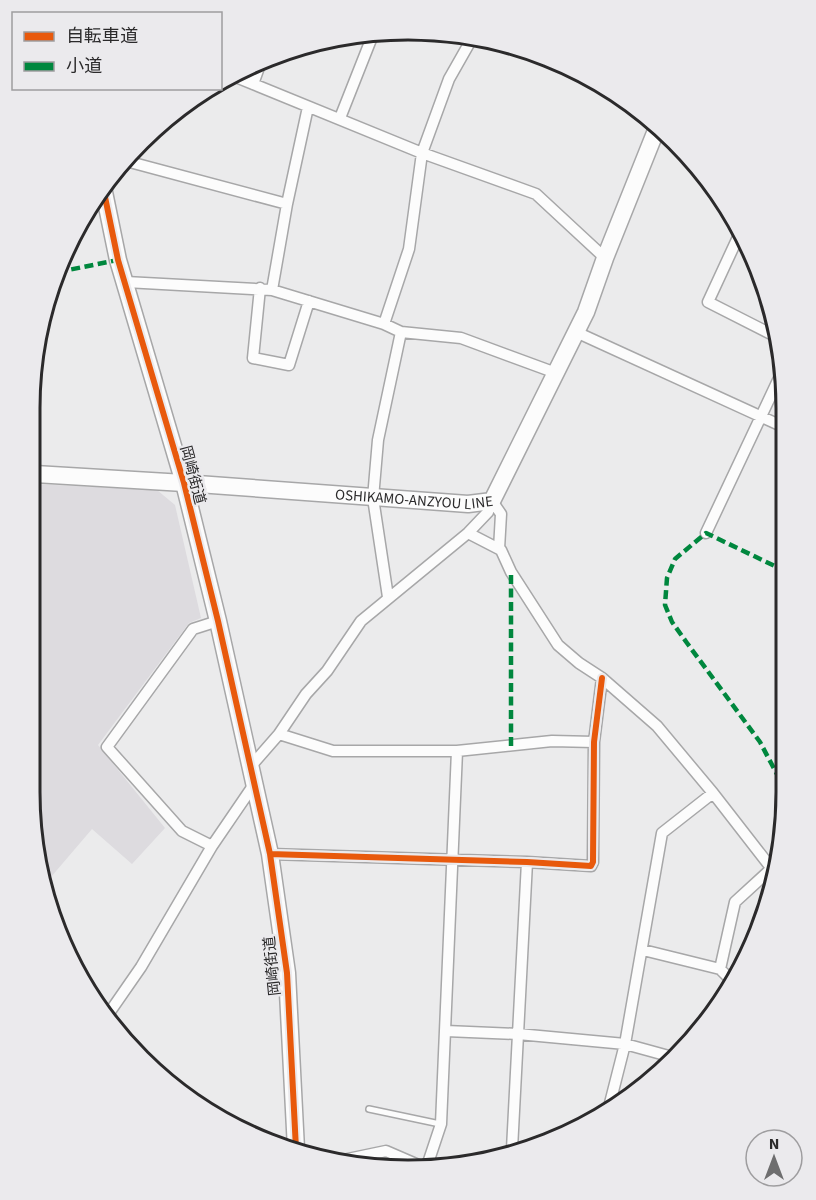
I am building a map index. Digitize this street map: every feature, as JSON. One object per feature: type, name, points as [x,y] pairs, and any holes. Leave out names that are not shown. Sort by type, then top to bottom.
[{"type":"street","points":[[340,118],[370,43]]},
{"type":"street","points":[[384,324],[409,249],[422,153],[449,79],[468,46]]},
{"type":"street","points":[[253,84],[257,72]]},
{"type":"street","points":[[242,80],[422,153],[536,194],[605,258]]},
{"type":"street","points":[[272,290],[287,204],[308,107]]},
{"type":"street","name":"OSHIKAMO-ANZYOU LINE","points":[[40,474],[468,504],[492,501],[586,312],[654,136]]},
{"type":"street","points":[[135,162],[287,204]]},
{"type":"street","name":"岡崎街道","points":[[105,199],[118,260],[184,483],[218,621],[270,854],[287,973],[296,1142]]},
{"type":"street","points":[[736,241],[708,302],[767,332]]},
{"type":"street","points":[[126,282],[272,290],[384,324],[401,332],[460,338],[556,373]]},
{"type":"street","points":[[260,288],[253,358],[289,365],[309,301]]},
{"type":"street","points":[[388,597],[373,498],[378,440],[401,332]]},
{"type":"street","points":[[576,332],[776,423]]},
{"type":"street","points":[[706,532],[775,386]]},
{"type":"street","points":[[251,766],[279,734],[306,694],[327,671],[361,621],[468,533],[488,512],[492,501]]},
{"type":"street","points":[[492,501],[501,514],[499,549],[511,573],[558,645],[579,663],[602,678],[657,726],[768,864]]},
{"type":"street","points":[[468,533],[499,549]]},
{"type":"street","points":[[212,846],[182,831],[107,747],[193,629],[218,621]]},
{"type":"street","points":[[270,854],[591,866],[593,861],[594,742],[602,678]]},
{"type":"street","points":[[279,734],[333,751],[457,751],[552,741],[594,742]]},
{"type":"street","points":[[428,1159],[441,1124],[457,751]]},
{"type":"street","points":[[111,1010],[141,967],[212,846],[255,783]]},
{"type":"street","points":[[611,1098],[625,1044],[643,950],[662,833],[712,793]]},
{"type":"street","points":[[512,1144],[527,862]]},
{"type":"street","points":[[720,969],[735,902],[765,879]]},
{"type":"street","points":[[643,950],[720,969],[726,975]]},
{"type":"street","points":[[446,1031],[519,1034],[625,1044],[665,1055]]},
{"type":"street","points":[[361,1156],[386,1151],[409,1160]]},
{"type":"lane","points":[[369,1109],[441,1124]]},
{"type":"shaded area","points":[[40,484],[157,490],[175,505],[201,618],[189,623],[98,745],[165,828],[132,864],[92,829],[51,877],[44,840],[40,792]]},
{"type":"marked path","points":[[67,270],[118,260]]},
{"type":"marked path","points":[[776,567],[706,533],[675,559],[667,578],[665,605],[672,622],[760,742],[776,772]]},
{"type":"marked path","points":[[511,572],[511,746]]},
{"type":"cycle path","points":[[105,199],[118,260],[184,483],[218,621],[270,854],[287,973],[296,1142]]},
{"type":"cycle path","points":[[270,854],[591,866],[593,862],[594,742],[602,678]]}]
